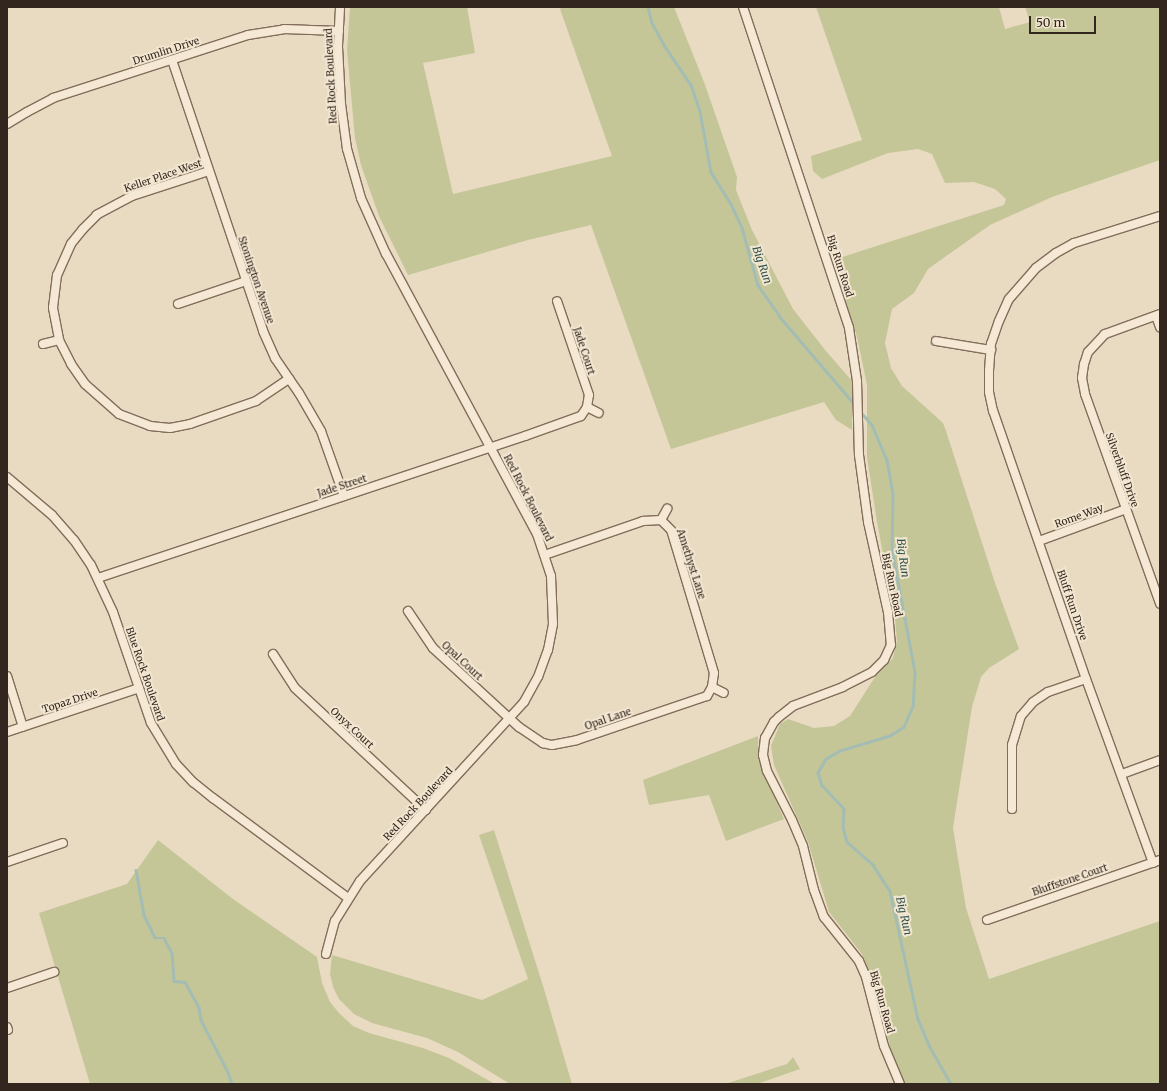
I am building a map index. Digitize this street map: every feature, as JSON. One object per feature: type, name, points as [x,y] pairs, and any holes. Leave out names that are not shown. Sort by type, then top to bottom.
[{"type":"street","name":"Red Rock Boulevard","points":[[326,954],[335,921],[360,881],[524,702],[538,677],[548,650],[553,624],[554,598],[551,576],[545,555],[533,527],[386,254],[361,198],[343,126],[339,61],[340,7]]},
{"type":"street","name":"Big Run Road","points":[[743,7],[849,328],[857,382],[859,455],[868,522],[888,612],[891,645],[884,660],[872,672],[843,687],[793,706],[779,717],[774,722],[765,738],[763,755],[767,771],[799,836],[814,890],[824,917],[859,961],[866,977],[882,1039],[900,1084]]},
{"type":"street","name":"Drumlin Drive","points":[[7,124],[53,98],[248,35],[276,30],[339,30]]},
{"type":"street","name":"Stonington Avenue","points":[[172,60],[263,331],[275,358],[311,411],[344,496]]},
{"type":"street","name":"Keller Place West","points":[[209,171],[132,196],[97,215],[83,229],[70,244],[57,275],[53,308],[58,340],[70,364],[85,384],[120,414],[150,426],[170,428],[204,420],[256,400],[289,379]]},
{"type":"street","name":"Bluff Run Drive","points":[[1157,861],[1086,679],[993,411],[989,392],[991,350],[999,321],[1009,299],[1036,268],[1056,253],[1074,243],[1160,216]]},
{"type":"street","points":[[178,304],[246,281]]},
{"type":"street","name":"Jade Court","points":[[557,301],[589,395],[587,407]]},
{"type":"street","points":[[1158,315],[1160,327]]},
{"type":"street","name":"Silverbluff Drive","points":[[1158,315],[1105,334],[1095,342],[1088,352],[1082,378],[1085,394],[1160,604]]},
{"type":"street","points":[[43,344],[58,340]]},
{"type":"street","points":[[936,341],[991,350]]},
{"type":"street","name":"Jade Street","points":[[98,578],[490,448],[581,416],[587,407]]},
{"type":"street","points":[[587,407],[599,413]]},
{"type":"street","name":"Blue Rock Boulevard","points":[[7,477],[52,515],[74,540],[98,578],[113,612],[151,723],[176,764],[193,782],[348,898]]},
{"type":"street","points":[[545,555],[643,521],[660,520],[667,509]]},
{"type":"street","name":"Rome Way","points":[[1039,541],[1126,509]]},
{"type":"street","name":"Amethyst Lane","points":[[660,520],[671,530],[714,673],[712,687]]},
{"type":"street","name":"Opal Court","points":[[408,611],[433,648],[510,719]]},
{"type":"street","name":"Onyx Court","points":[[273,654],[295,688],[426,810]]},
{"type":"street","points":[[7,676],[23,727]]},
{"type":"street","points":[[1012,809],[1012,745],[1021,716],[1033,702],[1048,692],[1086,679]]},
{"type":"street","points":[[712,687],[724,693]]},
{"type":"street","name":"Opal Lane","points":[[510,719],[543,743],[552,745],[560,744],[707,696],[712,687]]},
{"type":"street","name":"Topaz Drive","points":[[7,732],[140,688]]},
{"type":"street","points":[[1122,774],[1160,760]]},
{"type":"street","points":[[7,862],[63,844]]},
{"type":"street","name":"Bluffstone Court","points":[[988,920],[1157,861]]},
{"type":"street","points":[[7,988],[54,972]]},
{"type":"green space","points":[[350,7],[467,7],[475,53],[423,63],[453,194],[612,156],[560,9],[562,7],[674,7],[704,82],[737,177],[736,190],[752,230],[793,309],[852,381],[852,430],[836,420],[824,402],[671,449],[591,225],[528,240],[408,275],[379,216],[361,165],[355,138],[347,51]]},
{"type":"green space","points":[[816,7],[999,7],[1005,29],[1030,22],[1025,7],[1160,7],[1160,160],[1052,197],[990,225],[928,269],[914,293],[892,309],[885,343],[891,368],[902,386],[943,423],[994,580],[1019,649],[989,668],[981,677],[972,707],[953,828],[966,908],[989,979],[1160,921],[1160,1084],[905,1084],[891,1050],[874,989],[862,954],[829,912],[808,842],[774,765],[771,746],[780,724],[788,719],[814,728],[834,726],[850,716],[875,677],[893,658],[897,641],[895,618],[877,522],[867,457],[867,385],[857,337],[833,260],[1004,205],[1006,199],[995,189],[974,182],[945,183],[932,154],[918,149],[888,153],[822,179],[813,171],[811,156],[862,140]]},
{"type":"green space","points":[[758,736],[758,758],[784,819],[726,841],[709,795],[649,805],[643,780]]},
{"type":"green space","points":[[494,830],[572,1084],[510,1084],[458,1052],[427,1038],[372,1023],[354,1014],[339,999],[333,987],[330,974],[332,955],[482,1000],[528,979],[479,835]]},
{"type":"green space","points":[[158,840],[233,899],[317,957],[322,983],[330,1002],[353,1026],[369,1033],[423,1048],[449,1058],[495,1084],[90,1084],[39,913],[127,884]]},
{"type":"green space","points":[[793,1057],[800,1069],[757,1084],[725,1084],[787,1064]]},
{"type":"waterway","name":"Big Run","points":[[648,7],[652,23],[664,45],[691,85],[700,111],[711,172],[731,204],[742,228],[758,285],[780,317],[856,406]]},
{"type":"waterway","name":"Big Run","points":[[860,411],[872,425],[887,460],[893,494],[892,550],[915,672],[913,706],[904,727],[890,736],[840,751],[826,759],[818,773],[822,785],[844,809],[843,827],[847,842],[873,865],[890,891],[918,1019],[930,1047],[951,1084]]},
{"type":"waterway","points":[[136,870],[144,915],[155,938],[164,938],[172,953],[174,981],[185,982],[199,1007],[201,1020],[228,1072],[232,1084]]}]
